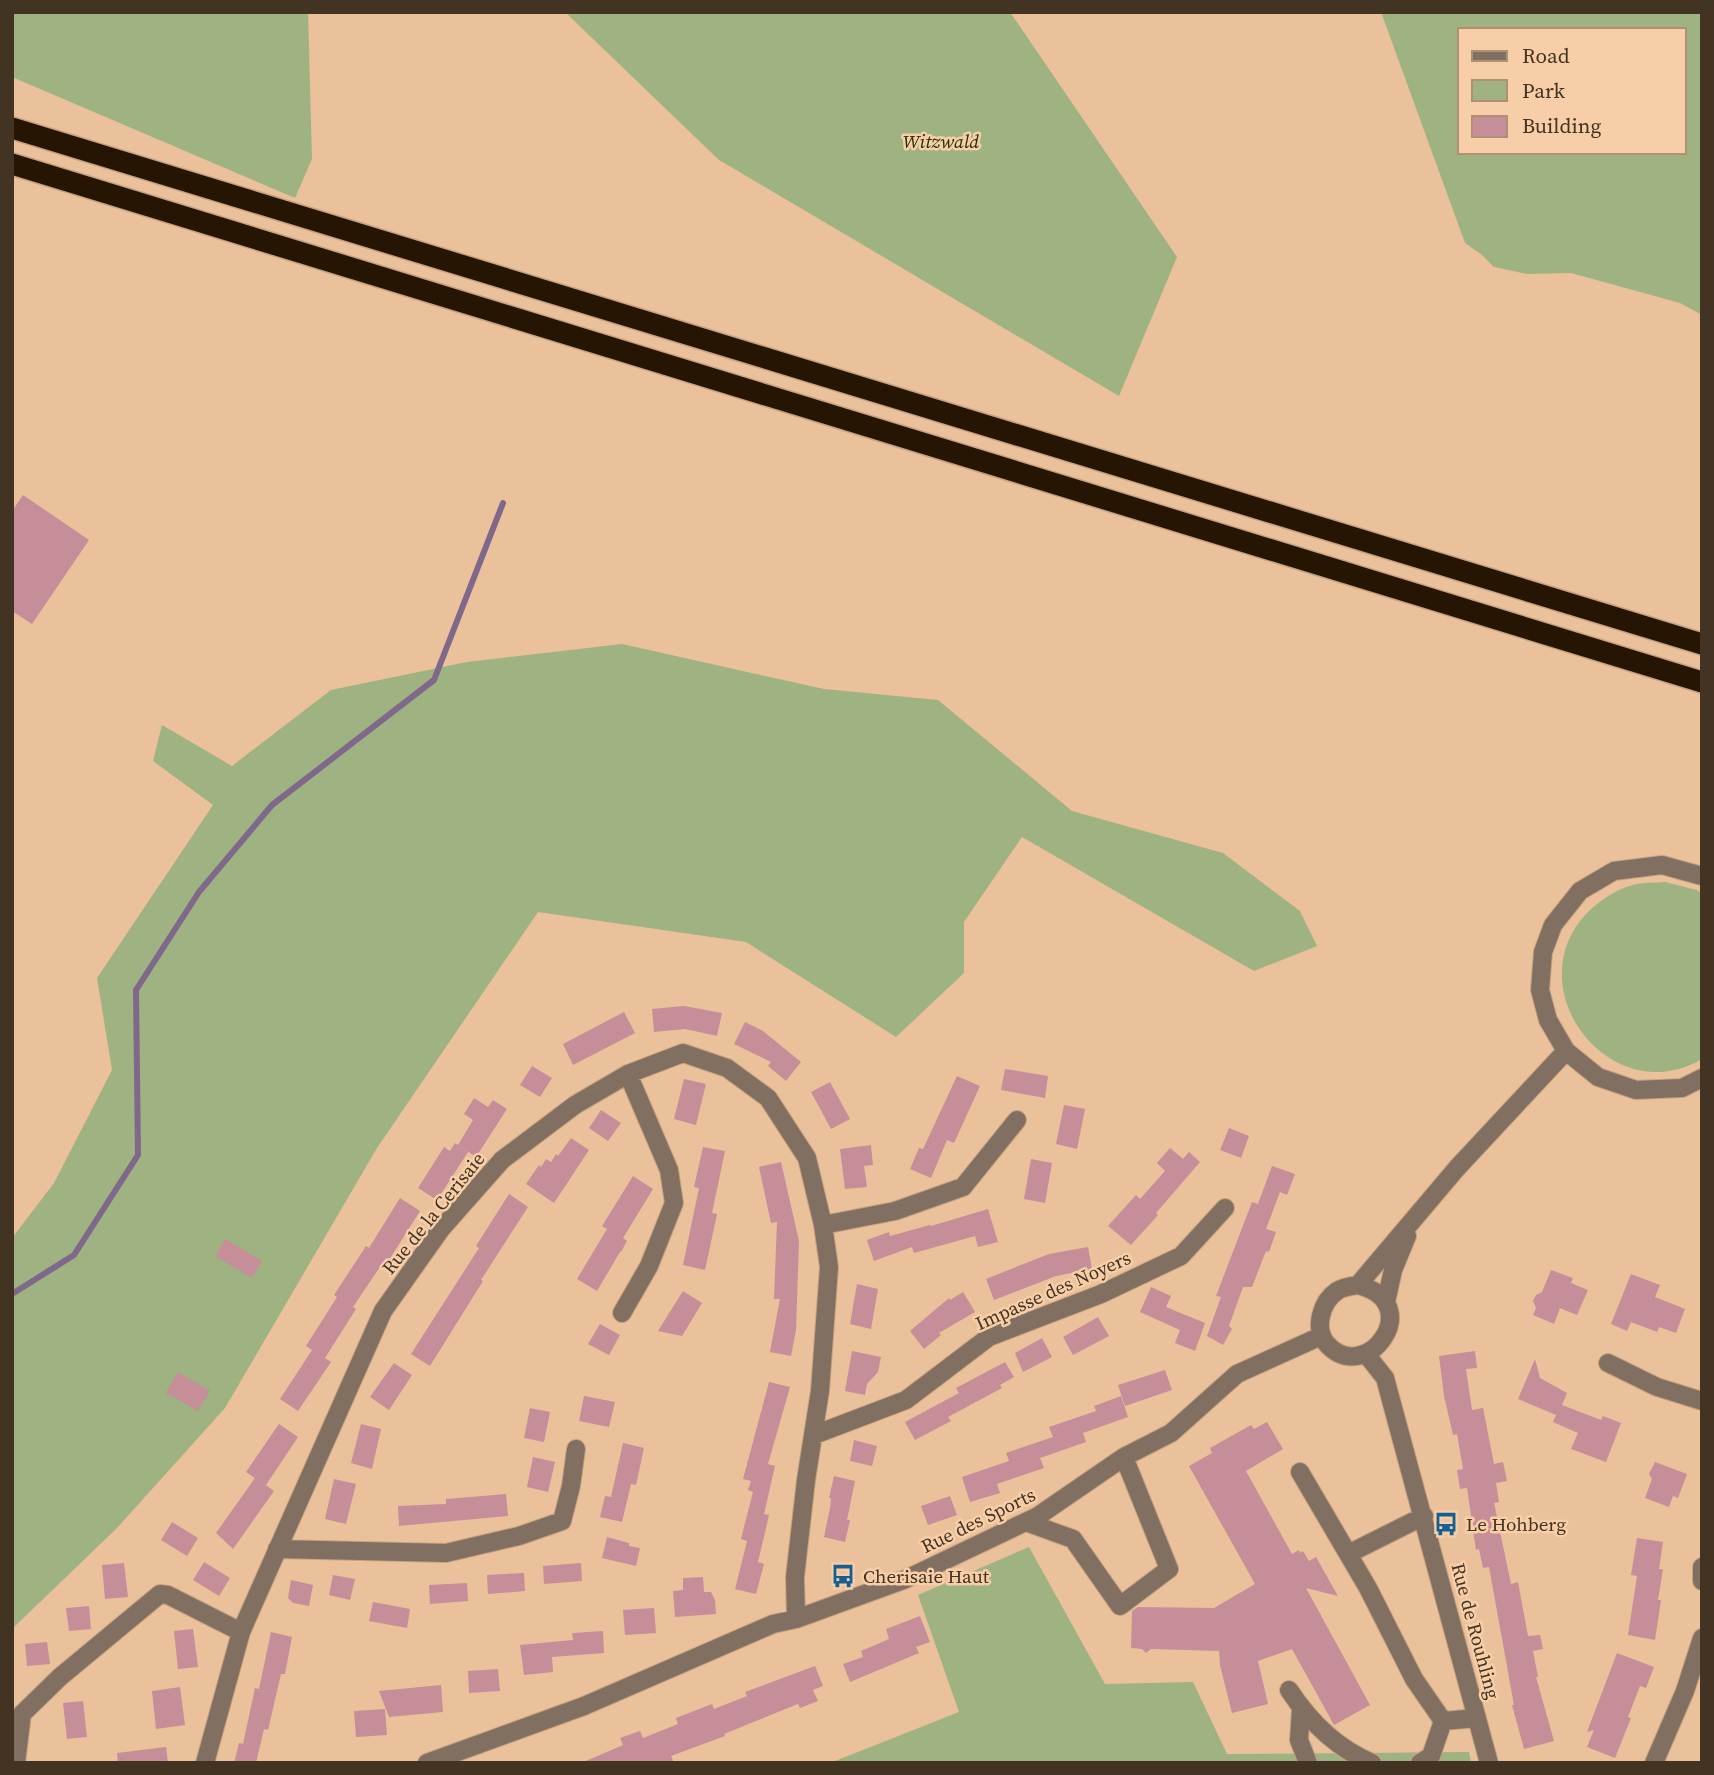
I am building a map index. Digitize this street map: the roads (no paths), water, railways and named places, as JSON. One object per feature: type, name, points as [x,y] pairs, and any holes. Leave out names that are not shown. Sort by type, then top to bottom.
[{"type":"highway","points":[[12,128],[1702,644]]},
{"type":"highway","points":[[12,164],[1702,684]]},
{"type":"street","points":[[1702,876],[1662,865],[1614,871],[1580,891],[1553,925],[1543,952],[1540,990],[1548,1020],[1566,1051],[1598,1077],[1636,1090],[1682,1088],[1702,1078]]},
{"type":"street","points":[[1418,1214],[1393,1270],[1386,1301],[1390,1313],[1387,1336],[1379,1346],[1366,1354],[1344,1355],[1329,1346],[1321,1336],[1321,1313],[1327,1300],[1337,1292],[1358,1285],[1418,1214],[1457,1168],[1566,1051]]},
{"type":"street","name":"Rue de la Cerisaie","points":[[205,1763],[241,1632],[383,1311],[441,1229],[502,1160],[575,1105],[628,1074],[683,1053],[727,1068],[768,1098],[807,1157],[824,1225],[829,1267],[820,1391],[795,1577],[796,1619]]},
{"type":"street","points":[[622,1313],[649,1266],[674,1203],[670,1170],[628,1074]]},
{"type":"street","points":[[824,1225],[895,1211],[964,1186],[1017,1119]]},
{"type":"street","name":"Impasse des Noyers","points":[[814,1435],[906,1400],[989,1337],[1101,1294],[1181,1256],[1225,1208]]},
{"type":"street","points":[[1358,1285],[1368,1288],[1386,1301]]},
{"type":"street","name":"Rue des Sports","points":[[427,1763],[584,1706],[773,1624],[796,1619],[906,1579],[1026,1522],[1124,1457],[1171,1433],[1237,1374],[1321,1336]]},
{"type":"street","name":"Rue de Rouhling","points":[[1366,1354],[1385,1378],[1489,1763]]},
{"type":"street","points":[[1608,1363],[1657,1387],[1702,1401]]},
{"type":"street","points":[[277,1549],[446,1553],[519,1536],[562,1521],[571,1486],[576,1449]]},
{"type":"street","points":[[1026,1522],[1073,1539],[1120,1606],[1169,1569],[1124,1457]]},
{"type":"street","points":[[1300,1472],[1348,1554],[1414,1679],[1443,1721]]},
{"type":"street","points":[[1348,1554],[1424,1516]]},
{"type":"street","points":[[1702,1567],[1702,1581]]},
{"type":"street","points":[[16,1763],[22,1714],[60,1677],[160,1594],[168,1595],[216,1617],[241,1632]]},
{"type":"street","points":[[1654,1763],[1685,1691],[1702,1639]]},
{"type":"street","points":[[1289,1690],[1301,1709],[1349,1753],[1372,1763]]},
{"type":"street","points":[[1301,1709],[1298,1740],[1308,1763]]},
{"type":"street","points":[[1443,1721],[1478,1718]]},
{"type":"street","points":[[1420,1763],[1431,1756],[1443,1721]]},
{"type":"waterway","points":[[12,1294],[74,1255],[138,1155],[136,990],[199,892],[272,805],[434,680],[503,503]]},
{"type":"place","name":"Le Hohberg","points":[[1446,1524]]},
{"type":"place","name":"Cherisaie Haut","points":[[843,1576]]},
{"type":"park label","name":"Witzwald","points":[[941,141]]}]
